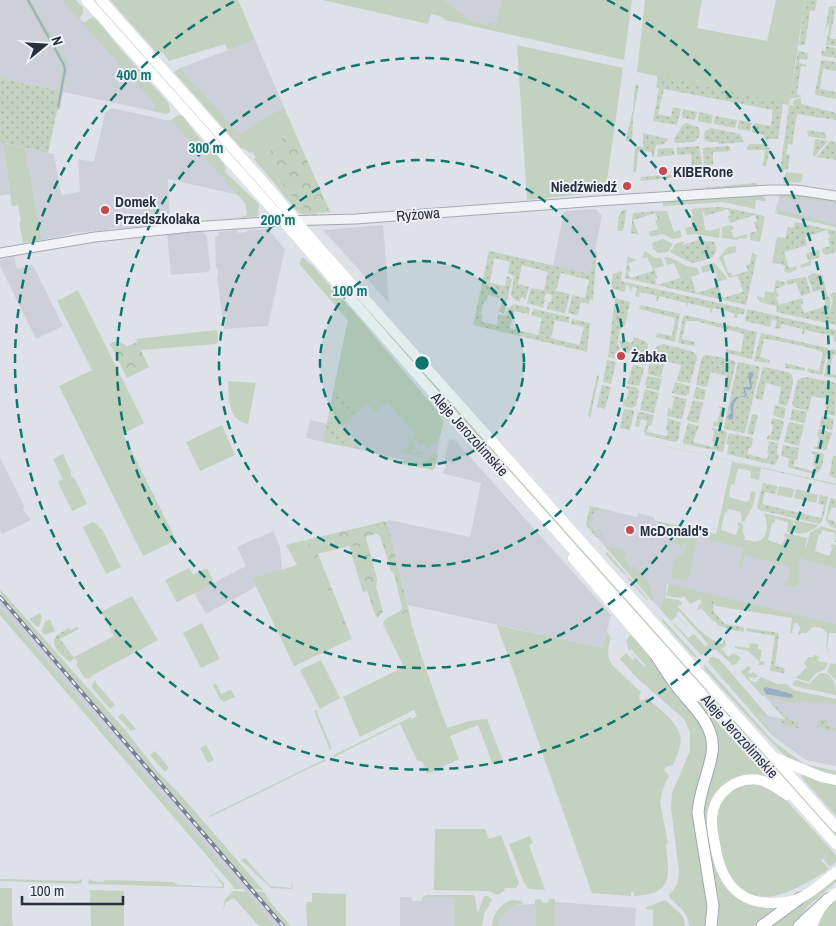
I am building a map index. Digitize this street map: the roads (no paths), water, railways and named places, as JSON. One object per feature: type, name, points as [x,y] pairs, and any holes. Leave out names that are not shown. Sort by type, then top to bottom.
[{"type":"main road","name":"Aleje Jerozolimskie","points":[[86,0],[442,404],[836,844]]},
{"type":"main road","name":"Aleje Jerozolimskie","points":[[102,0],[296,221],[836,827]]},
{"type":"main road","points":[[551,524],[573,559],[657,657],[699,699],[721,715]]},
{"type":"main road","points":[[657,657],[705,720],[713,743],[712,754],[699,801],[698,813],[713,906],[711,926]]},
{"type":"main road","points":[[773,756],[822,777],[836,780]]},
{"type":"main road","points":[[800,898],[787,902],[754,902],[743,897],[735,890],[727,880],[717,859],[712,818],[714,805],[719,795],[727,787],[750,779],[772,784],[803,807]]},
{"type":"main road","points":[[762,926],[836,873]]},
{"type":"main road","points":[[799,926],[832,896]]},
{"type":"main road","points":[[812,926],[814,920],[832,896]]},
{"type":"street","name":"Ryżowa","points":[[0,253],[121,234],[282,221],[356,219],[770,190],[796,190],[836,196]]},
{"type":"water","points":[[750,372],[754,374],[751,380],[752,388],[750,390],[745,389],[746,397],[739,397],[736,400],[733,407],[733,419],[729,420],[731,402],[737,397],[745,396],[743,387],[750,387],[748,374]]},
{"type":"water","points":[[766,687],[792,694],[793,697],[766,694],[763,689]]},
{"type":"waterway","points":[[28,0],[64,65],[65,70],[58,107]]},
{"type":"railway","points":[[0,597],[283,926]]},
{"type":"place","name":"KIBERone","points":[[663,171]]},
{"type":"place","name":"Niedźwiedź","points":[[627,186]]},
{"type":"place","name":"Domek Przedszkolaka","points":[[105,210]]},
{"type":"place","name":"Żabka","points":[[621,356]]},
{"type":"place","name":"McDonald's","points":[[630,530]]}]
